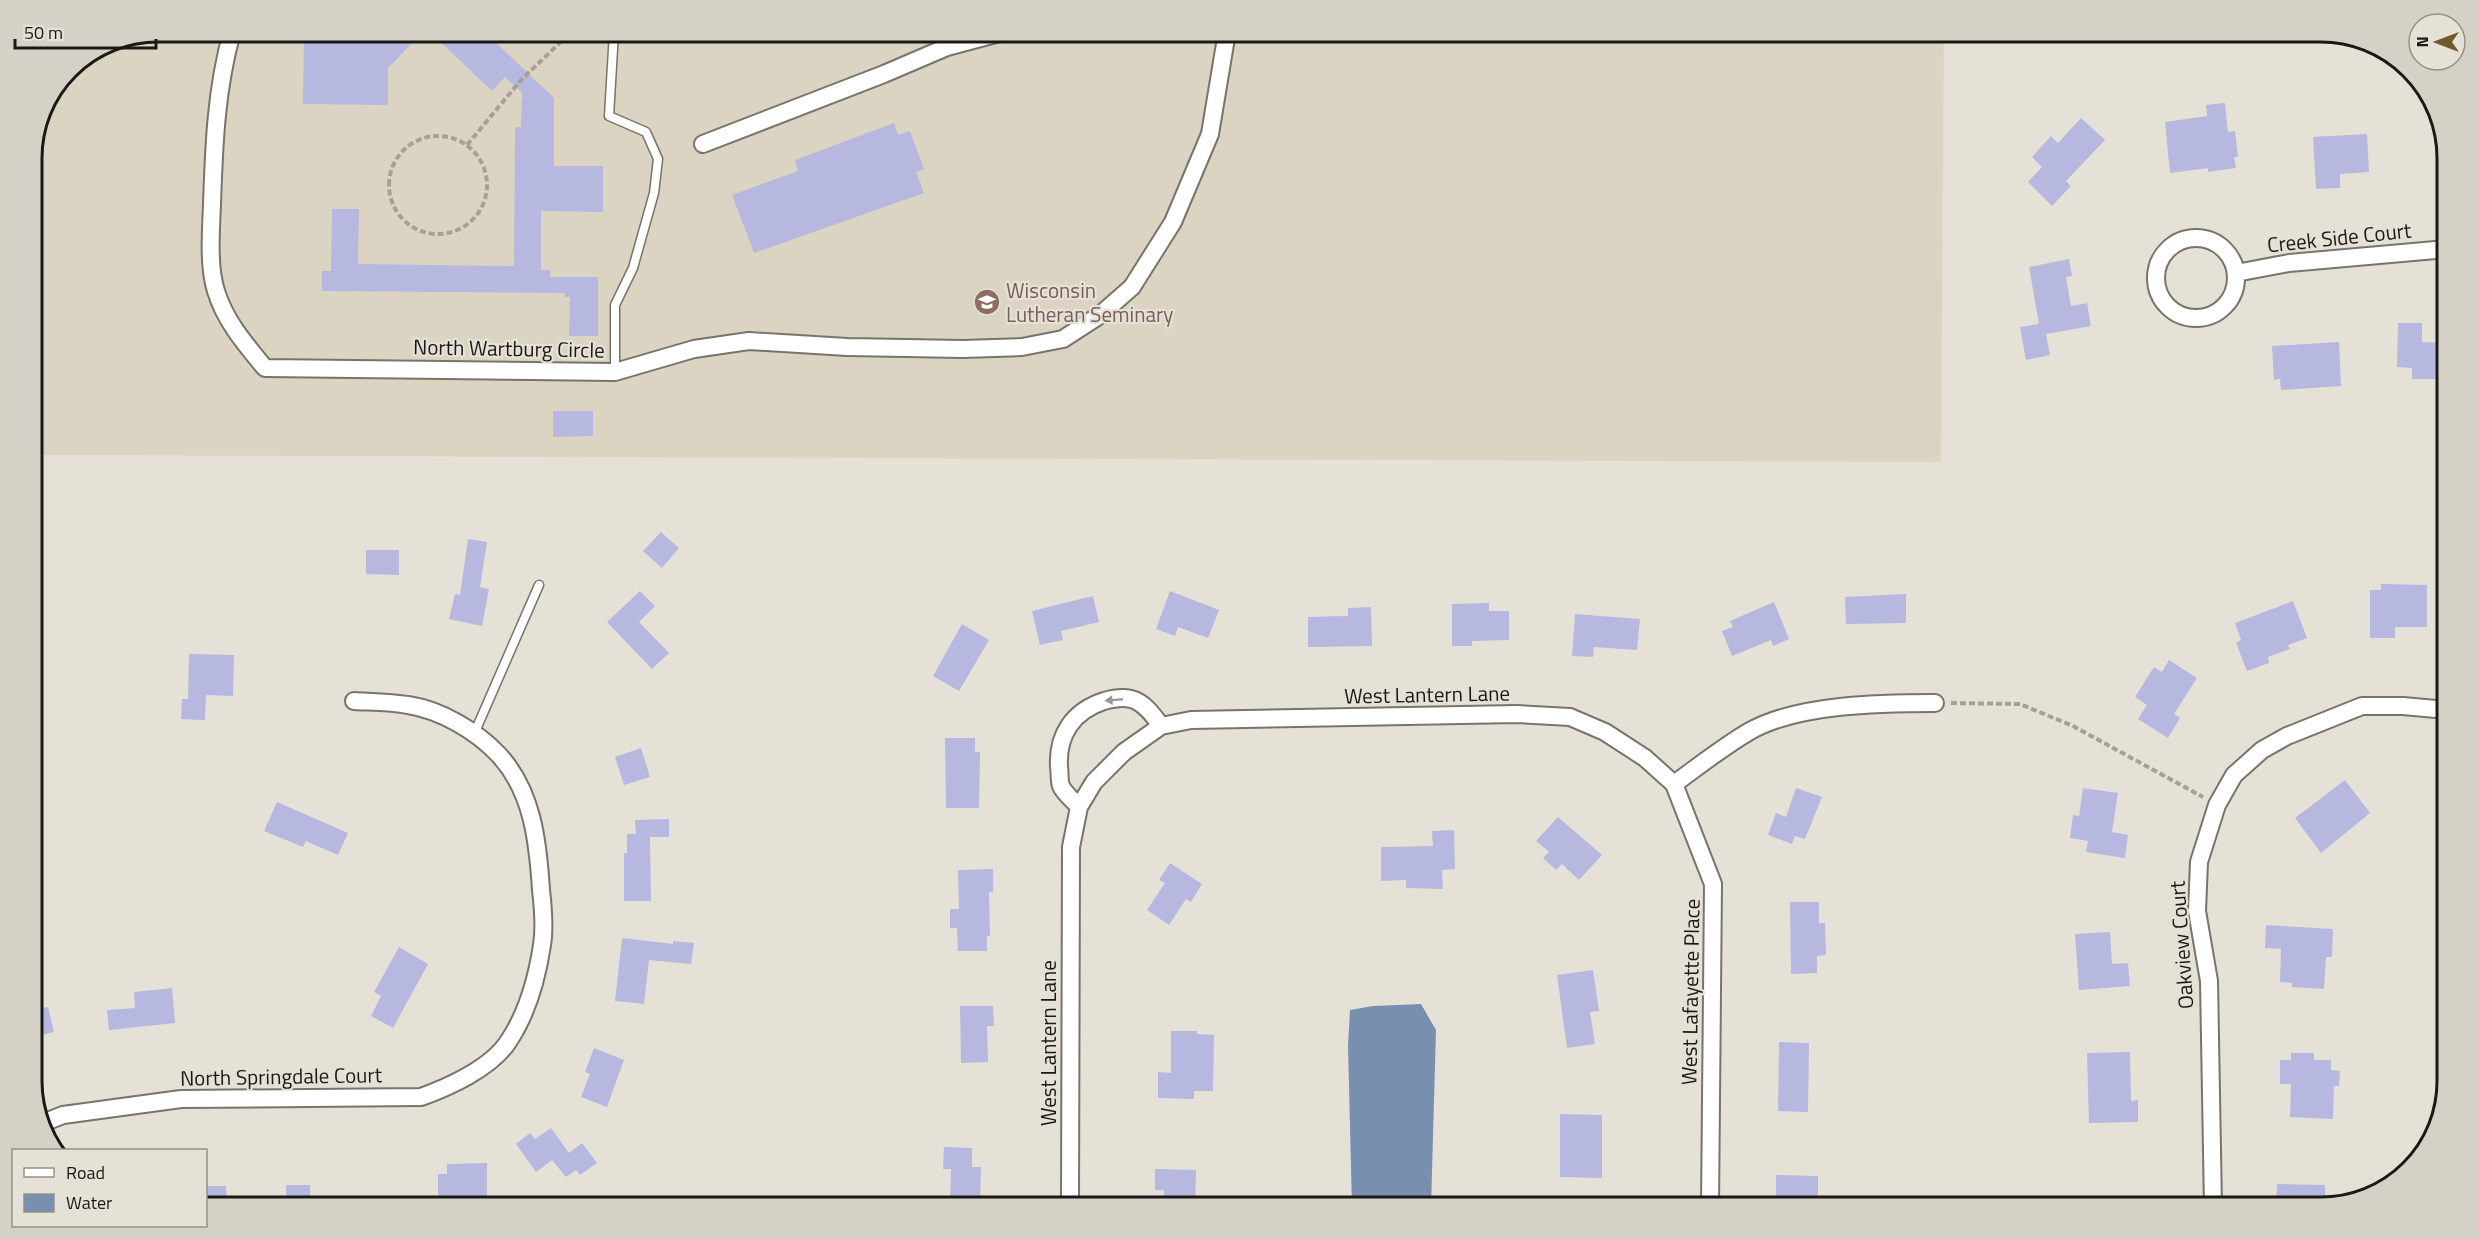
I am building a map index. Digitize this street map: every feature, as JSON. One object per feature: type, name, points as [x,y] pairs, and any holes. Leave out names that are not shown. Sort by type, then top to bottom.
[{"type":"street","name":"North Wartburg Circle","points":[[229,42],[222,69],[214,130],[210,242],[216,291],[238,335],[265,368],[615,372],[694,349],[748,341],[847,347],[963,349],[1022,347],[1063,339],[1100,315],[1132,287],[1173,222],[1210,134],[1225,42]]},
{"type":"street","points":[[703,144],[874,79],[947,47],[966,42]]},
{"type":"street","points":[[2191,238],[2203,238],[2215,243],[2229,256],[2236,273],[2235,287],[2230,300],[2221,310],[2202,318],[2181,316],[2169,308],[2161,298],[2156,284],[2158,266],[2168,249],[2178,242],[2191,238]]},
{"type":"street","name":"Creek Side Court","points":[[2236,273],[2310,260],[2437,250]]},
{"type":"street","points":[[1079,807],[1061,785],[1059,766],[1059,748],[1065,730],[1077,714],[1110,699],[1132,699],[1149,711],[1161,726]]},
{"type":"street","points":[[354,701],[409,705],[438,713],[474,734]]},
{"type":"street","points":[[1674,784],[1751,730],[1782,718],[1869,703],[1935,703]]},
{"type":"street","name":"Oakview Court","points":[[2213,1197],[2209,981],[2197,911],[2199,862],[2217,805],[2234,775],[2262,750],[2287,736],[2362,706],[2437,710]]},
{"type":"street","name":"West Lantern Lane","points":[[1070,1197],[1071,847],[1079,807],[1094,782],[1124,752],[1161,726],[1191,720],[1517,714],[1570,717],[1605,732],[1645,758],[1674,784]]},
{"type":"street","name":"North Springdale Court","points":[[49,1121],[63,1115],[181,1099],[421,1097],[448,1087],[476,1071],[507,1044],[529,1002],[542,943],[539,862],[535,828],[523,792],[499,755],[474,734]]},
{"type":"street","name":"West Lafayette Place","points":[[1674,784],[1713,884],[1710,1197]]},
{"type":"lane","points":[[613,42],[609,116],[646,132],[658,159],[654,193],[636,256],[615,305],[615,372]]},
{"type":"lane","points":[[474,734],[539,585]]},
{"type":"path","points":[[467,145],[521,80],[561,42]]},
{"type":"path","points":[[437,135],[453,137],[467,145],[478,156],[486,172],[487,189],[483,205],[473,219],[460,229],[444,234],[427,233],[411,226],[399,215],[391,201],[388,186],[390,171],[397,156],[408,145],[422,138],[437,135]]},
{"type":"path","points":[[1935,703],[2020,704],[2073,726],[2217,805]]},
{"type":"shaded area","name":"Wisconsin Lutheran Seminary","points":[[150,42],[1944,42],[1941,462],[42,455],[43,142],[54,106],[61,93],[81,71],[93,61],[113,51]]},
{"type":"water","points":[[1421,1004],[1436,1030],[1431,1197],[1352,1197],[1348,1046],[1350,1010],[1373,1006]]},
{"type":"building","points":[[304,42],[413,42],[388,68],[388,105],[303,104]]},
{"type":"building","points":[[441,42],[495,42],[554,98],[554,166],[603,166],[603,212],[541,211],[541,270],[550,270],[550,277],[598,277],[598,336],[569,336],[570,297],[565,297],[565,293],[322,291],[322,271],[331,271],[332,209],[359,209],[358,264],[514,266],[515,127],[521,127],[522,93],[505,77],[492,91]]},
{"type":"building","points":[[2225,103],[2228,132],[2235,131],[2238,157],[2234,157],[2236,168],[2208,172],[2208,168],[2170,173],[2165,122],[2207,116],[2206,105]]},
{"type":"building","points":[[2081,118],[2105,140],[2066,181],[2071,186],[2052,206],[2028,182],[2042,167],[2032,157],[2051,136],[2058,143]]},
{"type":"building","points":[[894,123],[898,135],[910,131],[924,169],[916,172],[924,193],[754,253],[732,195],[798,171],[795,160]]},
{"type":"building","points":[[2367,134],[2369,172],[2340,174],[2340,188],[2316,189],[2313,137]]},
{"type":"building","points":[[2069,259],[2072,276],[2066,277],[2071,306],[2087,303],[2091,326],[2046,334],[2050,355],[2026,360],[2020,327],[2039,324],[2029,267]]},
{"type":"building","points":[[2398,323],[2422,323],[2422,342],[2437,343],[2437,379],[2412,379],[2412,368],[2397,367]]},
{"type":"building","points":[[2339,342],[2341,386],[2281,390],[2280,379],[2274,380],[2272,346]]},
{"type":"building","points":[[553,411],[593,411],[593,436],[553,437]]},
{"type":"building","points":[[661,532],[679,548],[662,568],[643,551]]},
{"type":"building","points":[[468,539],[487,542],[480,587],[489,589],[482,626],[449,619],[455,594],[460,595]]},
{"type":"building","points":[[366,550],[399,550],[399,575],[366,574]]},
{"type":"building","points":[[2381,584],[2427,585],[2427,627],[2395,627],[2395,638],[2370,638],[2370,590],[2381,590]]},
{"type":"building","points":[[640,591],[655,606],[639,622],[669,653],[652,669],[607,622]]},
{"type":"building","points":[[1170,591],[1219,610],[1208,638],[1178,627],[1175,636],[1156,629]]},
{"type":"building","points":[[1906,594],[1906,623],[1846,624],[1845,597]]},
{"type":"building","points":[[1093,596],[1099,622],[1061,631],[1063,640],[1040,645],[1032,611]]},
{"type":"building","points":[[2293,601],[2307,638],[2288,645],[2290,649],[2268,657],[2269,663],[2247,671],[2236,643],[2241,640],[2235,623]]},
{"type":"building","points":[[1774,602],[1789,639],[1773,646],[1771,640],[1732,656],[1722,631],[1733,627],[1730,621]]},
{"type":"building","points":[[1489,603],[1489,611],[1509,611],[1509,640],[1472,641],[1472,646],[1452,646],[1452,604]]},
{"type":"building","points":[[1371,607],[1372,646],[1308,647],[1308,617],[1348,616],[1348,608]]},
{"type":"building","points":[[1575,614],[1640,619],[1637,650],[1594,647],[1593,657],[1572,656]]},
{"type":"building","points":[[962,624],[989,640],[959,691],[933,676]]},
{"type":"building","points":[[189,654],[234,655],[233,696],[206,695],[205,720],[181,719],[182,699],[188,699]]},
{"type":"building","points":[[2169,660],[2197,678],[2174,714],[2180,718],[2168,738],[2138,719],[2147,705],[2135,697],[2154,667],[2162,672]]},
{"type":"building","points":[[945,738],[975,738],[975,752],[980,752],[979,808],[946,808]]},
{"type":"building","points":[[641,748],[650,777],[624,785],[615,757]]},
{"type":"building","points":[[2345,780],[2370,813],[2321,853],[2295,818]]},
{"type":"building","points":[[1796,788],[1822,797],[1805,839],[1795,836],[1792,844],[1768,835],[1776,813],[1786,817]]},
{"type":"building","points":[[2083,788],[2118,793],[2112,832],[2128,835],[2125,858],[2086,852],[2088,841],[2070,838],[2073,815],[2079,816]]},
{"type":"building","points":[[277,802],[348,833],[338,855],[306,841],[303,847],[264,831]]},
{"type":"building","points":[[1558,817],[1602,855],[1579,880],[1562,864],[1556,870],[1543,858],[1549,852],[1536,841]]},
{"type":"building","points":[[669,819],[669,837],[650,837],[651,901],[624,901],[624,853],[627,853],[627,834],[636,834],[635,820]]},
{"type":"building","points":[[1454,830],[1455,869],[1442,870],[1443,889],[1406,888],[1406,880],[1381,881],[1381,847],[1433,846],[1432,831]]},
{"type":"building","points":[[1170,863],[1202,884],[1191,902],[1186,899],[1169,925],[1147,910],[1165,883],[1159,880]]},
{"type":"building","points":[[993,869],[993,892],[989,892],[990,936],[987,936],[987,951],[958,951],[957,928],[950,928],[950,909],[959,909],[958,870]]},
{"type":"building","points":[[1790,902],[1819,902],[1819,923],[1825,923],[1826,955],[1817,956],[1817,973],[1791,974]]},
{"type":"building","points":[[2266,925],[2333,929],[2332,957],[2326,957],[2324,989],[2292,987],[2292,983],[2280,982],[2281,949],[2265,948]]},
{"type":"building","points":[[2110,932],[2112,964],[2128,963],[2130,986],[2079,990],[2075,934]]},
{"type":"building","points":[[622,938],[673,944],[673,941],[694,943],[691,964],[649,960],[644,1004],[615,1001]]},
{"type":"building","points":[[399,947],[428,964],[393,1028],[371,1016],[381,996],[374,992]]},
{"type":"building","points":[[1593,970],[1599,1011],[1590,1012],[1595,1044],[1567,1048],[1557,975]]},
{"type":"building","points":[[172,988],[175,1023],[109,1030],[107,1010],[135,1008],[134,992]]},
{"type":"building","points":[[960,1006],[993,1006],[994,1026],[987,1026],[988,1062],[961,1063]]},
{"type":"building","points":[[48,1007],[54,1032],[42,1035],[42,1008]]},
{"type":"building","points":[[1171,1031],[1197,1031],[1197,1034],[1214,1035],[1213,1091],[1194,1091],[1194,1099],[1158,1098],[1158,1072],[1171,1073]]},
{"type":"building","points":[[1779,1042],[1809,1043],[1808,1112],[1778,1111]]},
{"type":"building","points":[[594,1048],[624,1060],[607,1107],[581,1097],[590,1074],[585,1072]]},
{"type":"building","points":[[2130,1052],[2131,1101],[2138,1100],[2138,1122],[2089,1123],[2087,1053]]},
{"type":"building","points":[[2291,1053],[2314,1053],[2314,1060],[2331,1060],[2331,1070],[2340,1071],[2339,1086],[2334,1086],[2333,1119],[2290,1117],[2291,1084],[2280,1084],[2280,1060],[2291,1060]]},
{"type":"building","points":[[1560,1114],[1602,1115],[1602,1178],[1560,1177]]},
{"type":"building","points":[[551,1128],[569,1153],[582,1143],[597,1163],[580,1175],[576,1170],[566,1177],[552,1160],[536,1172],[516,1144],[530,1133],[535,1139]]},
{"type":"building","points":[[944,1147],[972,1148],[972,1167],[981,1167],[980,1197],[950,1197],[951,1169],[943,1169]]},
{"type":"building","points":[[487,1163],[487,1196],[438,1197],[438,1174],[447,1174],[447,1164]]},
{"type":"building","points":[[1155,1169],[1196,1170],[1195,1197],[1164,1197],[1164,1190],[1155,1190]]},
{"type":"building","points":[[1776,1175],[1818,1176],[1818,1197],[1776,1197]]},
{"type":"building","points":[[2277,1184],[2325,1185],[2325,1197],[2276,1197]]},
{"type":"building","points":[[286,1185],[310,1185],[310,1197],[286,1197]]},
{"type":"building","points":[[207,1186],[226,1186],[226,1197],[207,1197]]},
{"type":"place","name":"Wisconsin Lutheran Seminary","points":[[987,302]]}]
